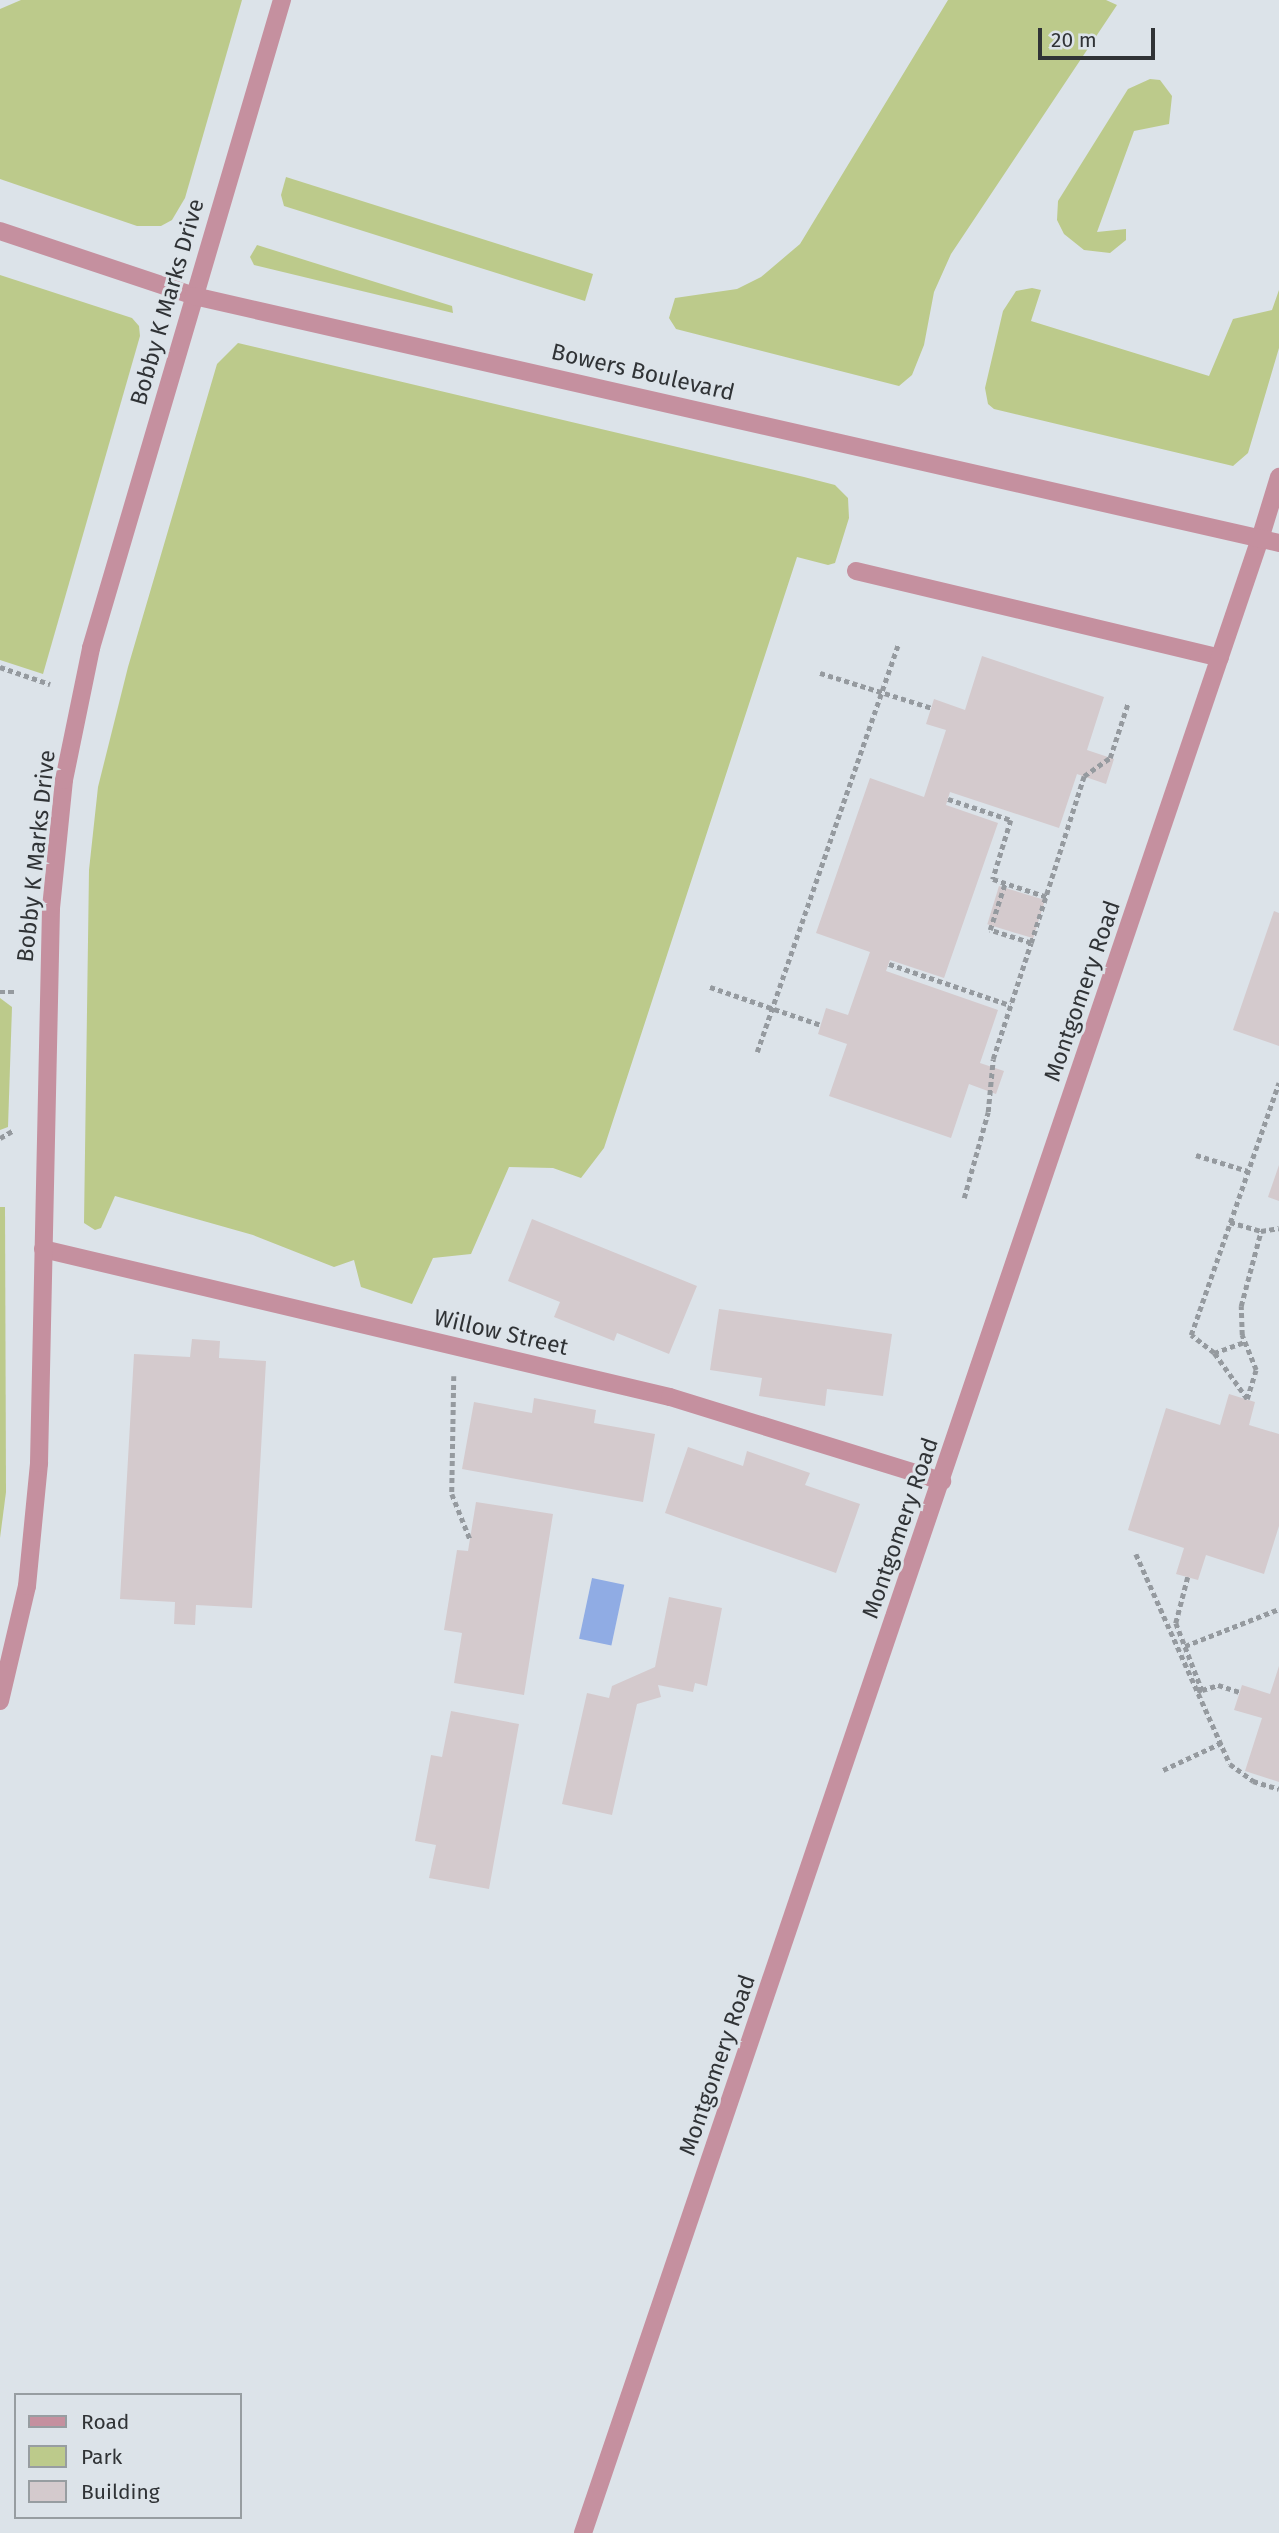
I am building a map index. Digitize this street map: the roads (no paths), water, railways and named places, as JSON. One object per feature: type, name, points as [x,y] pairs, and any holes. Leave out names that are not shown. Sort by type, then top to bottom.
[{"type":"street","name":"Bobby K Marks Drive","points":[[0,1701],[27,1586],[39,1463],[51,908],[64,780],[90,648],[282,0]]},
{"type":"street","name":"Bowers Boulevard","points":[[0,231],[194,296],[1279,543]]},
{"type":"street","name":"Montgomery Road","points":[[583,2533],[942,1482],[1279,477]]},
{"type":"street","points":[[856,571],[1220,658]]},
{"type":"street","name":"Willow Street","points":[[43,1249],[670,1397],[942,1482]]},
{"type":"water","points":[[592,1578],[624,1585],[611,1646],[579,1639]]}]
